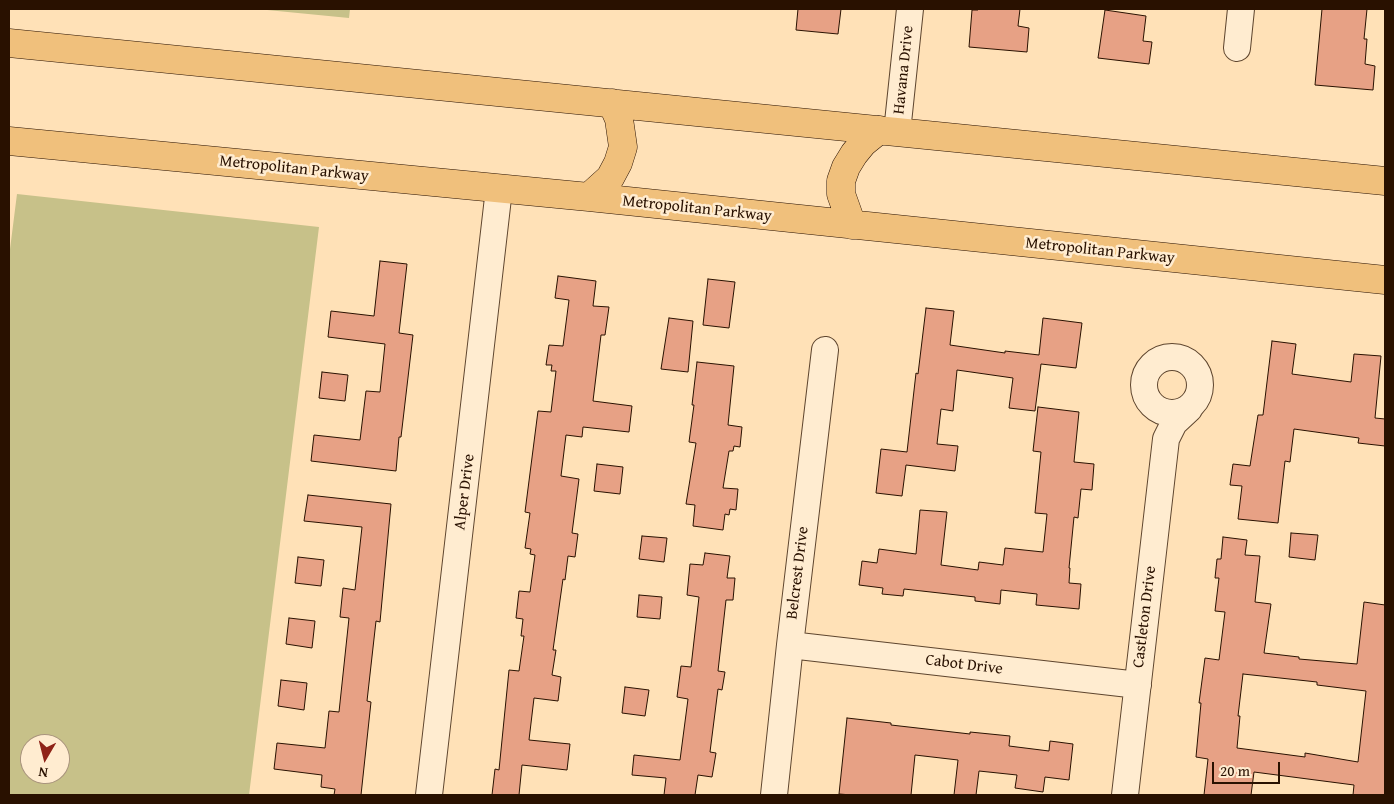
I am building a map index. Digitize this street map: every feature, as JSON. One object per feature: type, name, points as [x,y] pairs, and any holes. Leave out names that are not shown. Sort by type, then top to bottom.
[{"type":"main road","points":[[9,43],[1385,181]]},
{"type":"main road","points":[[589,198],[610,178],[623,147],[619,119],[612,103]]},
{"type":"main road","points":[[852,225],[841,194],[841,181],[846,166],[863,143],[888,131]]},
{"type":"main road","name":"Metropolitan Parkway","points":[[9,141],[589,198],[1385,280]]},
{"type":"street","name":"Havana Drive","points":[[888,131],[910,9]]},
{"type":"street","points":[[1238,48],[1241,9]]},
{"type":"street","name":"Alper Drive","points":[[429,795],[499,190]]},
{"type":"street","name":"Belcrest Drive","points":[[774,795],[824,350]]},
{"type":"street","name":"Castleton Drive","points":[[1124,795],[1166,439],[1162,422],[1146,397],[1144,388],[1145,378],[1149,369],[1156,362],[1165,358],[1175,357],[1193,365],[1199,373],[1200,393],[1196,402],[1174,423],[1166,439]]},
{"type":"street","points":[[1152,406],[1160,412],[1170,414],[1180,414],[1189,409]]},
{"type":"street","name":"Cabot Drive","points":[[790,645],[1138,685]]},
{"type":"shaded area","points":[[257,9],[350,9],[349,18]]},
{"type":"shaded area","points":[[17,194],[319,227],[249,795],[9,795],[9,257]]},
{"type":"building","points":[[798,9],[841,9],[838,34],[796,30]]},
{"type":"building","points":[[1020,9],[1018,26],[1029,28],[1027,52],[969,47],[972,10]]},
{"type":"building","points":[[1322,9],[1367,9],[1364,39],[1367,39],[1365,64],[1375,66],[1373,90],[1315,85]]},
{"type":"building","points":[[1105,10],[1146,16],[1143,41],[1152,42],[1149,64],[1098,58]]},
{"type":"building","points":[[380,261],[407,264],[399,333],[413,335],[396,471],[311,461],[314,435],[360,440],[366,391],[380,392],[385,344],[328,337],[331,311],[374,316]]},
{"type":"building","points":[[558,276],[596,281],[593,306],[609,307],[605,335],[601,335],[593,401],[632,406],[629,432],[583,427],[582,437],[566,435],[561,476],[579,479],[572,533],[578,534],[575,557],[568,556],[565,580],[563,579],[553,650],[556,650],[552,675],[561,677],[558,701],[534,698],[529,740],[570,744],[567,770],[522,765],[519,795],[492,795],[495,769],[499,770],[509,670],[519,671],[524,636],[521,636],[523,619],[516,618],[519,591],[530,592],[535,555],[530,554],[531,549],[525,548],[530,513],[525,512],[538,411],[551,412],[556,371],[551,371],[552,365],[546,365],[549,345],[563,346],[569,300],[555,298]]},
{"type":"building","points":[[708,279],[735,282],[729,328],[703,325]]},
{"type":"building","points":[[926,308],[954,311],[950,345],[1005,353],[1005,351],[1039,355],[1043,318],[1082,323],[1076,368],[1041,364],[1035,411],[1009,408],[1013,378],[957,370],[953,411],[941,409],[937,444],[958,446],[955,471],[906,465],[902,496],[876,493],[881,449],[907,452]]},
{"type":"building","points":[[669,318],[693,321],[688,372],[661,369]]},
{"type":"building","points":[[1272,341],[1296,344],[1292,374],[1351,382],[1354,354],[1381,356],[1375,418],[1385,419],[1385,446],[1358,443],[1359,438],[1294,429],[1290,462],[1285,461],[1278,523],[1238,519],[1242,486],[1230,485],[1233,464],[1250,466],[1258,415],[1263,415]]},
{"type":"building","points":[[697,362],[734,366],[728,425],[742,427],[740,447],[734,446],[733,451],[729,451],[723,488],[738,489],[736,510],[730,509],[729,515],[725,514],[723,530],[693,526],[695,505],[686,504],[696,443],[689,442]]},
{"type":"building","points":[[322,372],[348,375],[345,401],[319,398]]},
{"type":"building","points":[[1038,407],[1079,412],[1074,462],[1094,464],[1092,490],[1081,489],[1078,518],[1074,517],[1069,583],[1081,584],[1079,609],[1036,605],[1037,594],[1001,590],[1000,604],[975,601],[975,597],[904,589],[903,596],[882,594],[883,588],[859,585],[862,561],[877,563],[879,549],[916,554],[920,510],[947,512],[941,565],[978,570],[979,562],[1003,565],[1005,548],[1043,552],[1047,514],[1035,513],[1041,452],[1033,451]]},
{"type":"building","points":[[597,464],[623,467],[620,494],[594,491]]},
{"type":"building","points":[[308,495],[391,504],[380,622],[376,621],[367,701],[371,702],[361,795],[334,795],[335,789],[321,787],[322,775],[274,769],[277,743],[325,748],[329,711],[339,712],[349,618],[340,617],[343,588],[355,590],[362,527],[304,521]]},
{"type":"building","points":[[1291,533],[1318,535],[1315,560],[1289,557]]},
{"type":"building","points":[[642,536],[667,538],[664,562],[639,559]]},
{"type":"building","points":[[1223,537],[1247,540],[1245,555],[1260,556],[1255,602],[1271,604],[1264,653],[1299,657],[1299,659],[1357,664],[1364,602],[1385,605],[1385,795],[1353,795],[1354,785],[1254,772],[1251,795],[1204,795],[1208,759],[1196,757],[1201,703],[1199,703],[1205,658],[1219,660],[1225,612],[1215,611],[1219,578],[1215,578],[1217,559],[1221,559]],"holes":[[[1243,674],[1317,682],[1317,685],[1366,691],[1358,762],[1305,753],[1305,757],[1237,748],[1240,716],[1238,716]]]},
{"type":"building","points":[[705,553],[730,556],[727,578],[735,578],[733,600],[726,600],[718,671],[725,672],[722,690],[718,689],[710,752],[716,753],[712,777],[698,775],[695,795],[664,795],[666,778],[632,775],[634,755],[680,760],[688,699],[677,697],[681,666],[691,667],[699,597],[687,595],[690,564],[703,565]]},
{"type":"building","points":[[298,557],[324,560],[321,586],[295,583]]},
{"type":"building","points":[[639,595],[662,597],[660,619],[637,617]]},
{"type":"building","points":[[289,618],[315,621],[312,648],[286,644]]},
{"type":"building","points":[[281,680],[307,683],[304,710],[278,706]]},
{"type":"building","points":[[625,687],[649,690],[645,716],[622,713]]},
{"type":"building","points":[[847,718],[970,734],[970,732],[1010,736],[1009,746],[1049,751],[1050,741],[1073,744],[1069,780],[1045,777],[1043,792],[1015,788],[1017,775],[979,771],[976,795],[954,795],[958,760],[915,755],[911,795],[839,794]]}]
